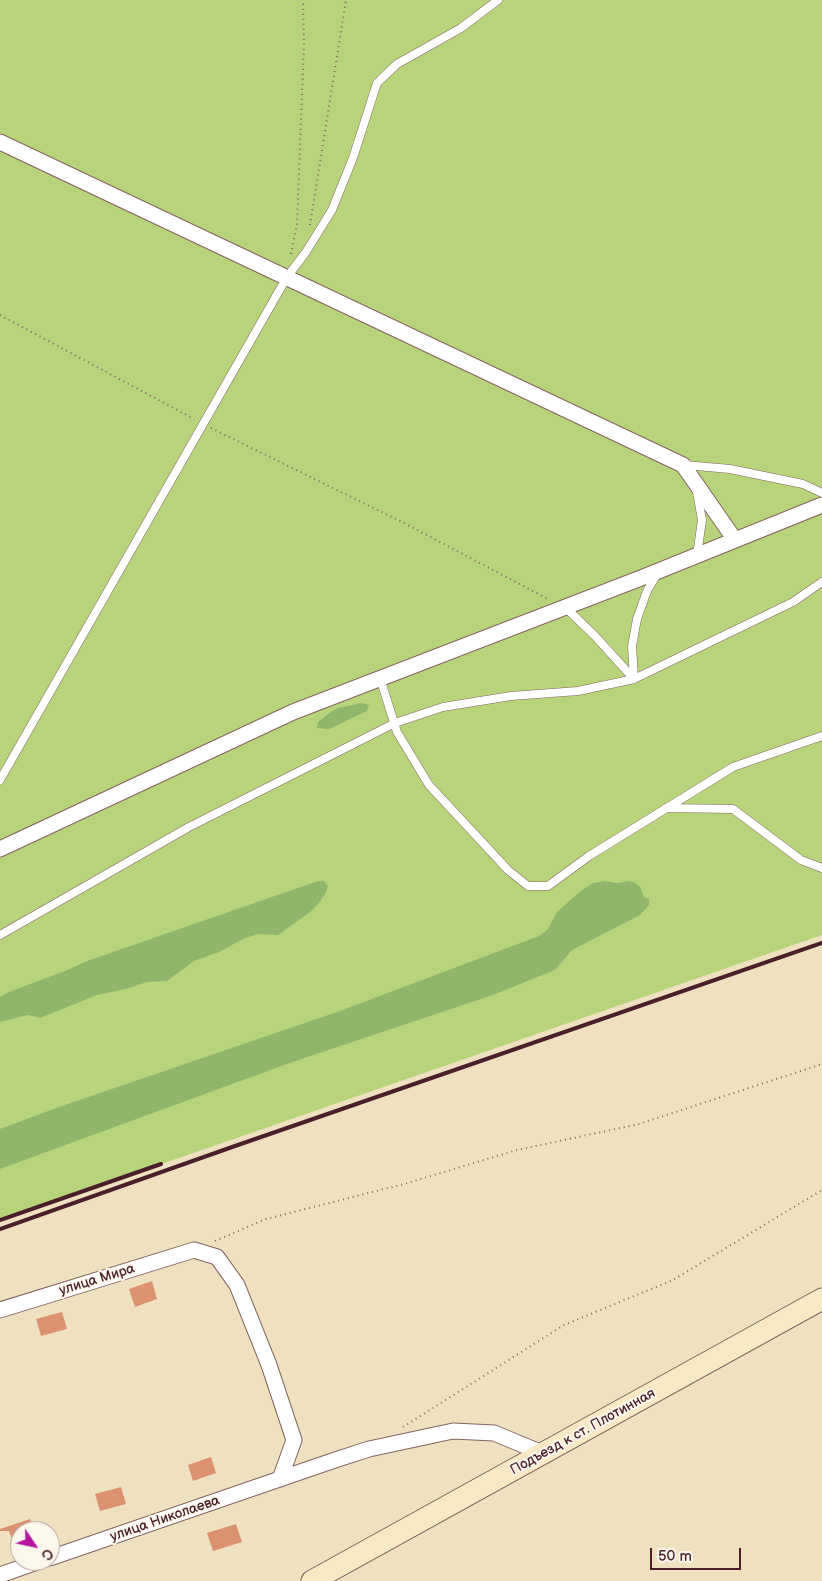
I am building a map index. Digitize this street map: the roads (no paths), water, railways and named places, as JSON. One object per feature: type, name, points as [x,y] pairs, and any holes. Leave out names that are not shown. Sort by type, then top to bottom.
[{"type":"street","points":[[0,142],[683,465],[735,540]]},
{"type":"street","points":[[0,849],[293,712],[822,505]]},
{"type":"street","name":"улица Мира","points":[[0,1310],[194,1250],[216,1257],[237,1285],[270,1365],[294,1440],[280,1479]]},
{"type":"street","name":"Подъезд к ст. Плотинная","points":[[312,1581],[822,1299]]},
{"type":"street","name":"улица Николаева","points":[[60,1555],[369,1449],[454,1431],[494,1433],[535,1450],[546,1452]]},
{"type":"lane","points":[[0,780],[287,277],[306,252],[332,210],[353,158],[377,83],[397,64],[461,28],[498,0]]},
{"type":"lane","points":[[683,465],[730,469],[803,484],[822,493]]},
{"type":"lane","points":[[695,483],[702,520],[697,555]]},
{"type":"lane","points":[[634,679],[632,646],[638,619],[647,591],[659,570]]},
{"type":"lane","points":[[0,935],[188,827],[394,723],[443,707],[511,696],[578,692],[634,679],[793,602],[822,582]]},
{"type":"lane","points":[[565,607],[595,636],[634,679]]},
{"type":"lane","points":[[380,678],[398,732],[429,785],[508,870],[528,886],[548,886],[589,856],[733,767],[822,736]]},
{"type":"lane","points":[[666,808],[733,809],[801,860],[822,868]]},
{"type":"railway","points":[[0,1229],[822,943]]},
{"type":"railway","points":[[0,1220],[161,1164]]}]
